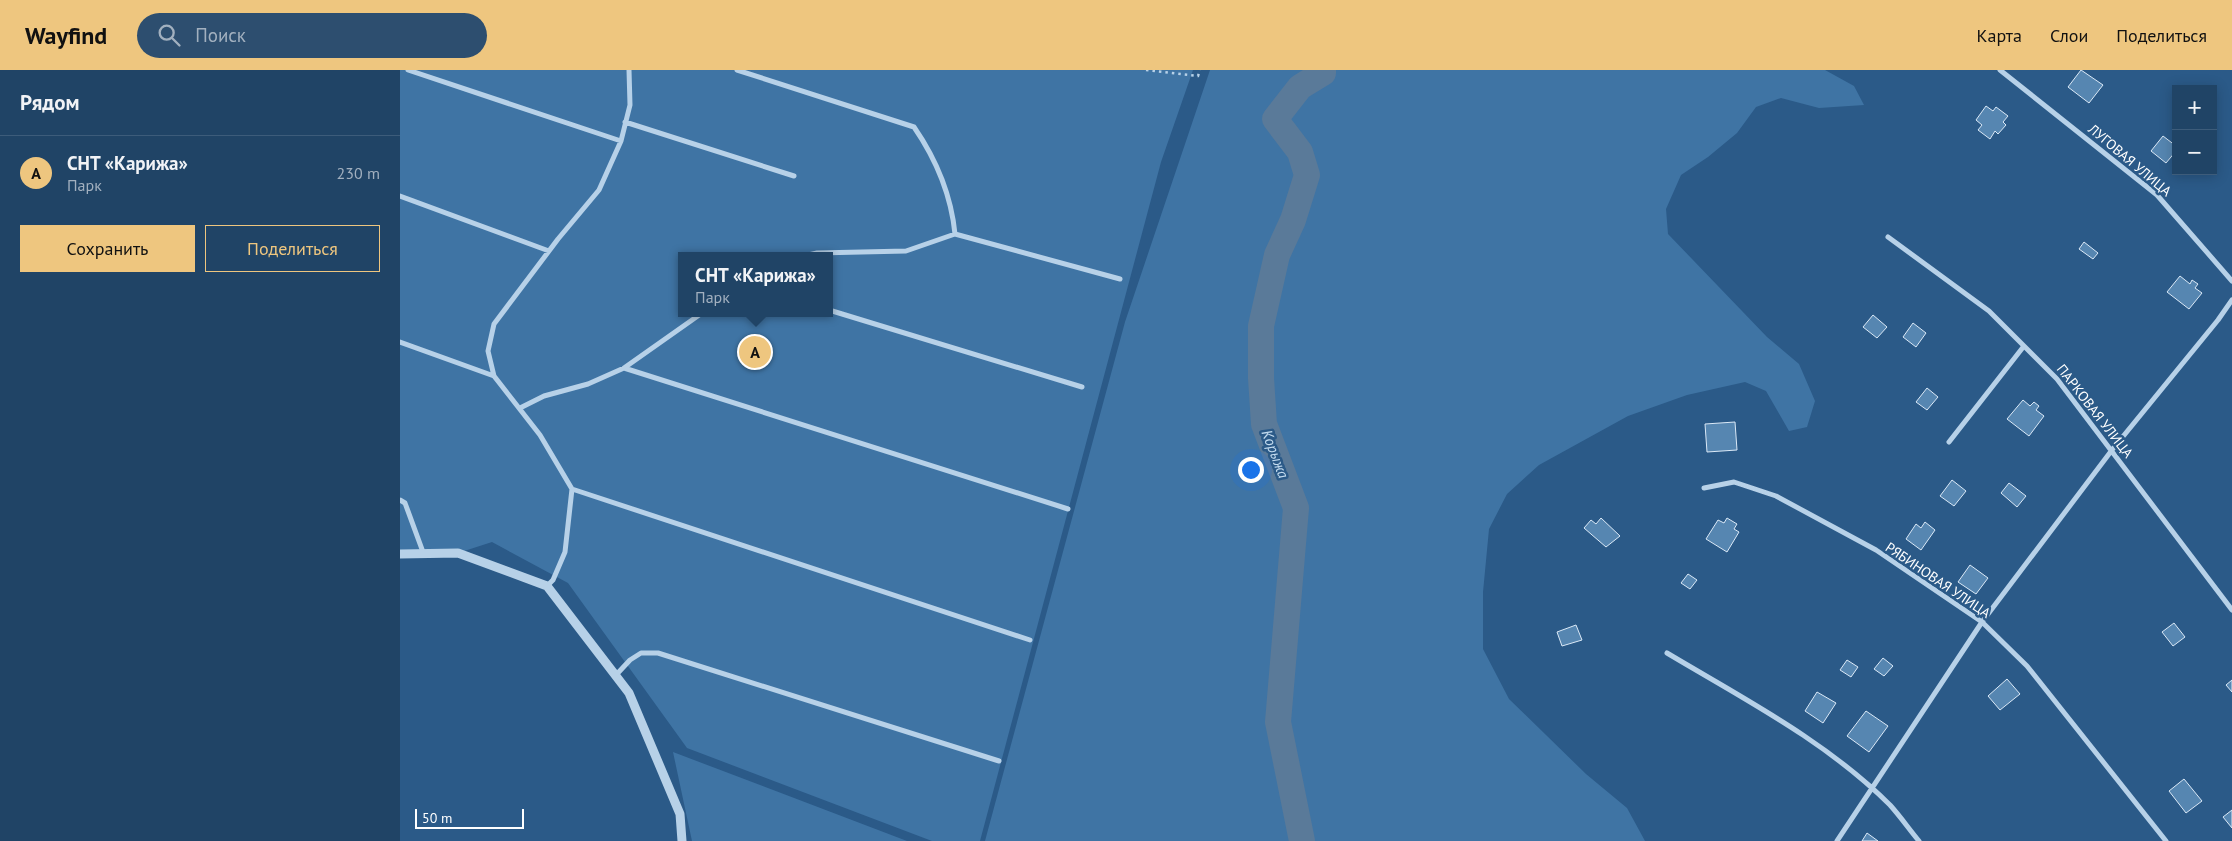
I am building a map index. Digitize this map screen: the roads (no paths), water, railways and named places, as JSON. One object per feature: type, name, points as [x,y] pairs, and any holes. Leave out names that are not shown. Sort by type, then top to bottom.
[{"type":"street","points":[[408,70],[621,141]]},
{"type":"street","points":[[547,586],[552,580],[565,552],[572,489],[556,460],[520,408],[494,376],[488,351],[494,324],[549,251],[599,190],[621,141],[630,105],[630,70]]},
{"type":"street","points":[[737,70],[914,127],[931,152],[948,196],[955,234]]},
{"type":"street","name":"ЛУГОВАЯ УЛИЦА","points":[[2000,70],[2157,195],[2232,281]]},
{"type":"street","points":[[625,122],[794,176]]},
{"type":"street","points":[[400,196],[549,251]]},
{"type":"street","points":[[833,253],[906,251],[955,234],[1120,279]]},
{"type":"street","name":"ПАРКОВАЯ УЛИЦА","points":[[1888,237],[1989,312],[2057,379],[2232,610]]},
{"type":"street","points":[[1836,841],[1982,622],[2112,450],[2218,320],[2232,300]]},
{"type":"street","points":[[833,311],[1082,387]]},
{"type":"street","points":[[520,408],[544,396],[588,384],[624,368],[696,317]]},
{"type":"street","points":[[400,342],[494,376]]},
{"type":"street","points":[[1949,442],[2024,346]]},
{"type":"street","points":[[624,368],[1068,509]]},
{"type":"street","name":"РЯБИНОВАЯ УЛИЦА","points":[[1704,488],[1734,482],[1776,496],[1876,550],[1982,622],[2027,666],[2166,841]]},
{"type":"street","points":[[572,489],[1030,640]]},
{"type":"street","points":[[400,500],[405,504],[423,552]]},
{"type":"street","points":[[400,554],[458,552],[547,586],[629,693],[680,814],[682,841]]},
{"type":"street","points":[[616,675],[630,660],[641,652],[658,654],[1000,761]]},
{"type":"street","points":[[1667,653],[1801,732],[1871,788],[1891,807],[1919,841]]},
{"type":"waterway","name":"Корыжа","points":[[1302,841],[1278,722],[1296,508],[1264,424],[1261,378],[1261,326],[1277,255],[1293,220],[1307,175],[1300,152],[1275,119],[1300,87],[1323,73],[1323,70]]},
{"type":"place","name":"СНТ «Карижа»","points":[[755,352]]}]
